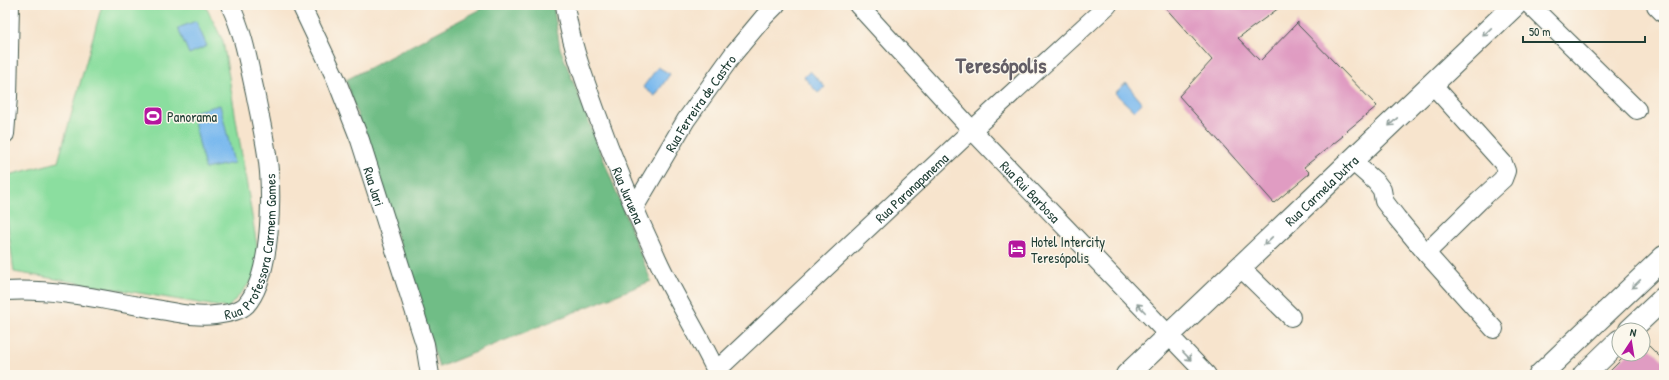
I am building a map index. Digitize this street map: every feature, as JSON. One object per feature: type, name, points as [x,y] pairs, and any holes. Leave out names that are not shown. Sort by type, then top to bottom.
[{"type":"main road","name":"Rua Carmela Dutra","points":[[1127,375],[1515,5]]},
{"type":"main road","points":[[1658,5],[1664,11]]},
{"type":"main road","points":[[1540,375],[1664,257]]},
{"type":"main road","points":[[1638,322],[1664,298]]},
{"type":"main road","points":[[1594,324],[1611,338]]},
{"type":"main road","points":[[1584,375],[1611,349]]},
{"type":"street","points":[[5,134],[8,97],[10,5]]},
{"type":"street","name":"Rua Professora Carmem Gomes","points":[[5,291],[54,291],[188,314],[213,315],[237,310],[246,306],[261,278],[268,230],[270,188],[267,155],[246,47],[240,24],[230,5]]},
{"type":"street","name":"Rua Jari","points":[[301,5],[336,79],[360,140],[424,344],[430,375]]},
{"type":"street","name":"Rua Juruena","points":[[565,5],[567,22],[579,64],[608,144],[634,208],[660,266],[717,373]]},
{"type":"street","name":"Rua Ferreira de Castro","points":[[634,208],[686,120],[734,53],[776,5]]},
{"type":"street","name":"Rua Rui Barbosa","points":[[858,5],[972,130],[1207,375]]},
{"type":"street","name":"Rua Paranapanema","points":[[717,373],[972,130],[1108,5]]},
{"type":"street","points":[[1530,5],[1637,110]]},
{"type":"street","points":[[1426,253],[1503,179],[1506,171],[1503,162],[1432,84]]},
{"type":"street","points":[[1352,161],[1376,182],[1382,190],[1384,201],[1426,253],[1494,329]]},
{"type":"street","points":[[1240,267],[1291,316]]},
{"type":"green space","name":"Panorama","points":[[102,5],[205,5],[223,41],[261,270],[228,308],[14,272],[5,204],[5,176],[58,162]]},
{"type":"green space","points":[[489,5],[553,5],[560,48],[651,281],[439,367],[346,80]]},
{"type":"water","points":[[196,21],[207,46],[189,54],[178,28]]},
{"type":"water","points":[[658,67],[670,74],[655,96],[643,87]]},
{"type":"water","points":[[810,71],[825,87],[818,93],[804,77]]},
{"type":"water","points":[[1126,83],[1142,103],[1134,111],[1115,93]]},
{"type":"water","points":[[220,105],[234,163],[205,169],[192,112]]},
{"type":"building","points":[[1163,5],[1283,5],[1238,38],[1260,61],[1298,22],[1298,25],[1377,106],[1342,135],[1343,136],[1304,167],[1310,173],[1274,203],[1179,96],[1212,60]]},
{"type":"building","points":[[1651,348],[1664,361],[1664,375],[1606,375],[1619,362],[1651,362]]},
{"type":"place","name":"Panorama","points":[[153,116]]},
{"type":"place","name":"Hotel Intercity Teresópolis","points":[[1017,249]]},
{"type":"district","name":"Teresópolis","points":[[1001,65]]}]
